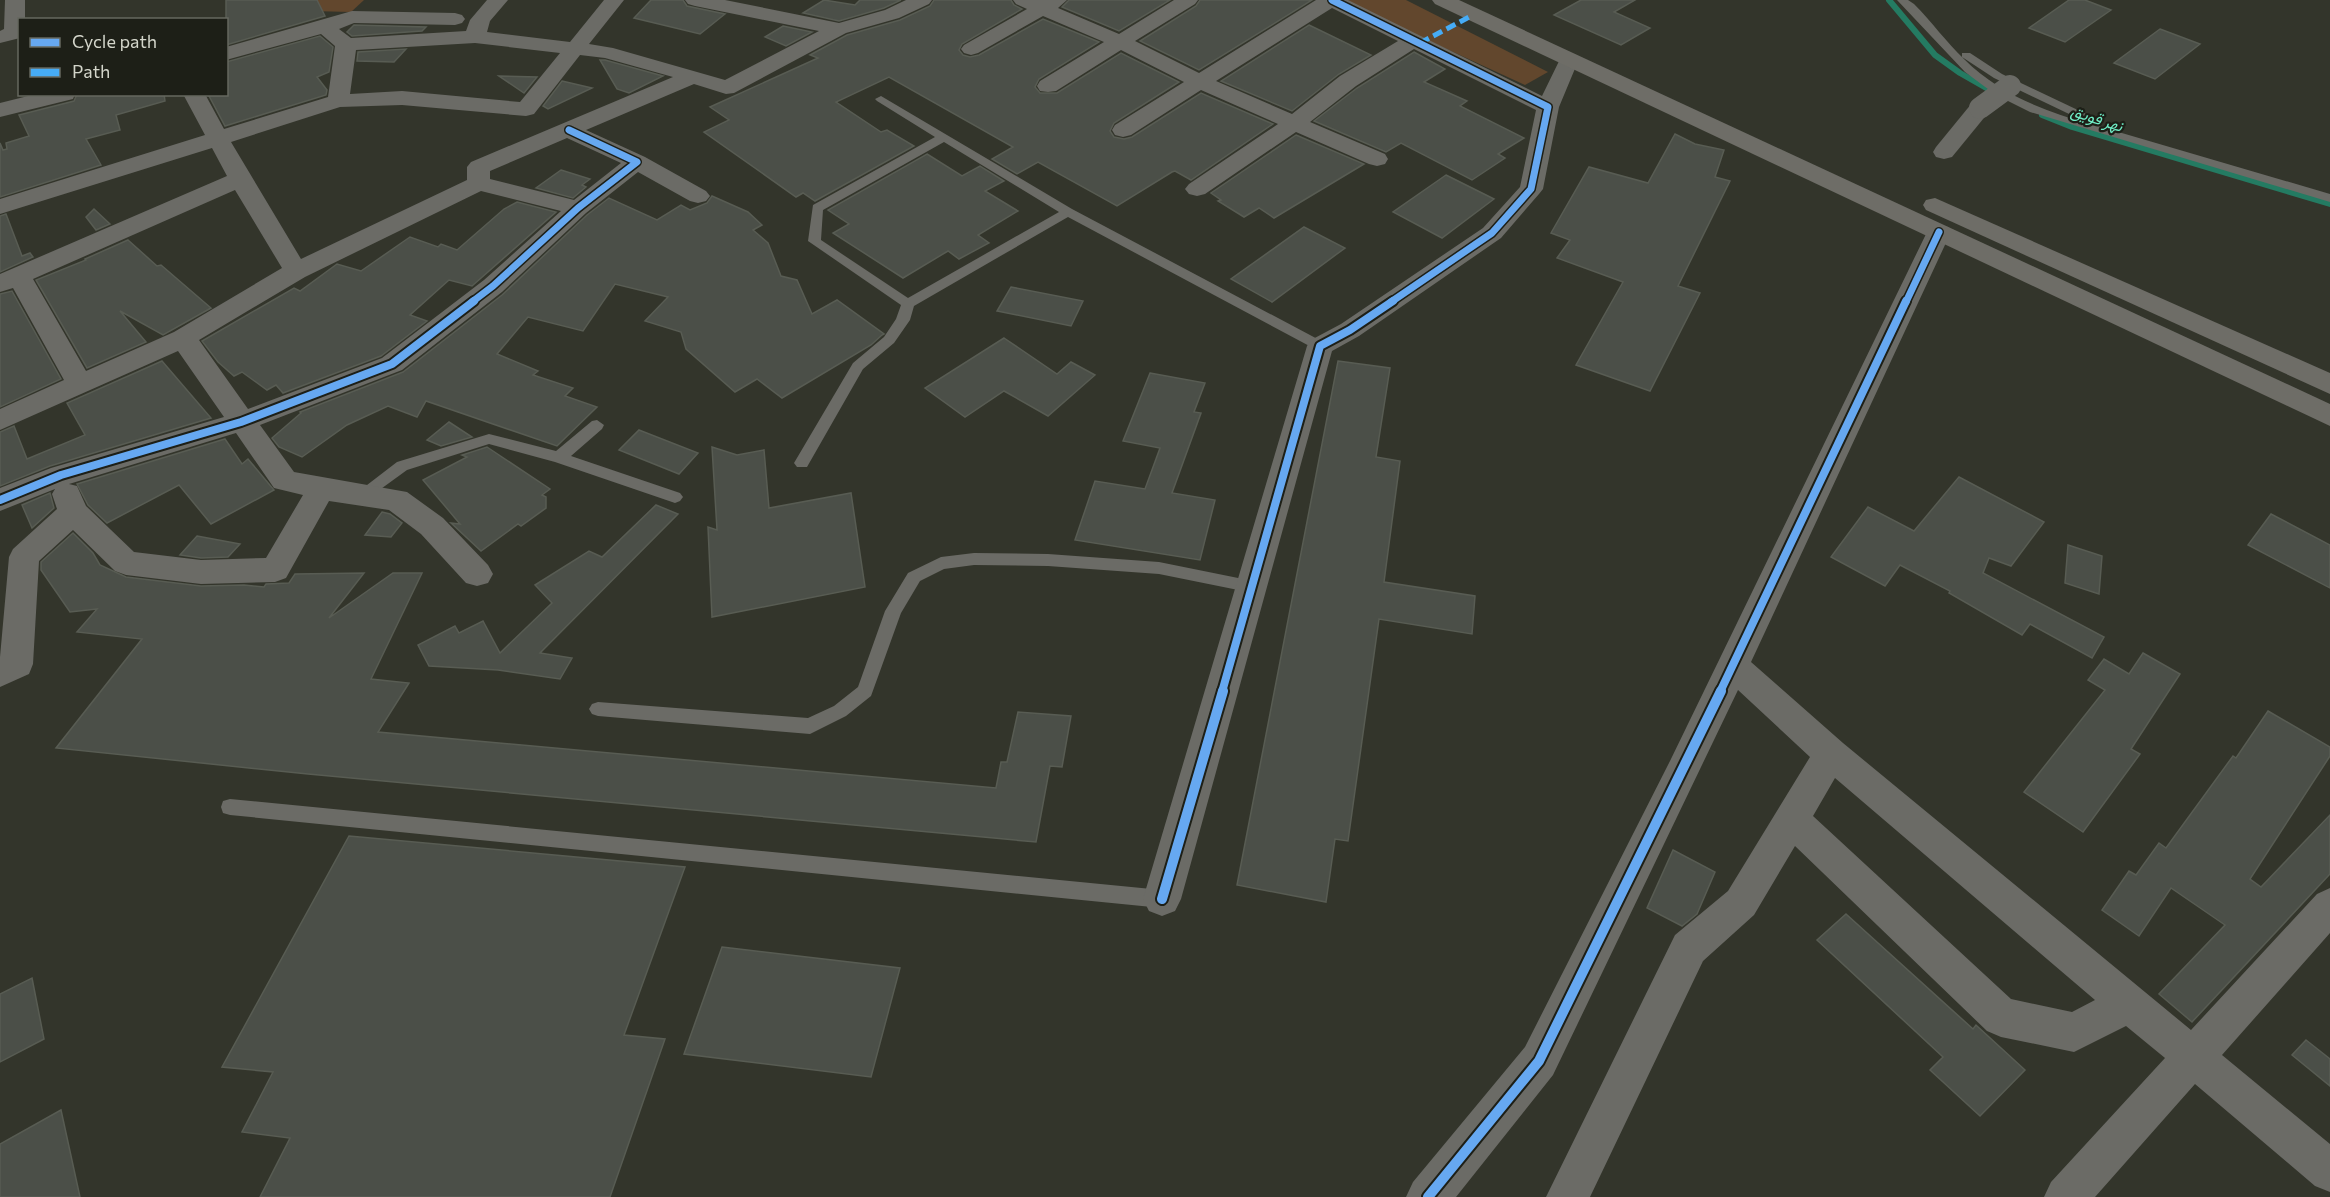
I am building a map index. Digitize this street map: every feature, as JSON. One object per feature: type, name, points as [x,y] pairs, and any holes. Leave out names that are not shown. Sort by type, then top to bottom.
[{"type":"main road","points":[[1442,0],[2330,416]]},
{"type":"main road","points":[[1485,0],[2330,384]]},
{"type":"street","points":[[324,27],[346,44],[477,29],[498,0]]},
{"type":"street","points":[[0,207],[338,101],[402,98],[526,109],[614,0]]},
{"type":"street","points":[[695,0],[731,3],[839,29]]},
{"type":"street","points":[[228,53],[352,17],[477,29],[573,50],[606,52],[693,76],[726,88],[839,29],[892,14],[922,0]]},
{"type":"street","points":[[1023,0],[1050,4],[1198,81],[1377,159]]},
{"type":"street","points":[[1048,86],[1188,0]]},
{"type":"street","points":[[1123,130],[1198,81],[1331,0],[1548,107]]},
{"type":"street","points":[[0,37],[14,33],[10,2]]},
{"type":"street","points":[[971,49],[1050,4]]},
{"type":"street","points":[[1197,189],[1294,123],[1348,81],[1413,40]]},
{"type":"street","points":[[338,101],[346,44]]},
{"type":"street","points":[[1162,899],[1320,346],[1350,330],[1492,233],[1531,189],[1548,107],[1569,59]]},
{"type":"street","points":[[478,183],[479,167],[693,76]]},
{"type":"street","points":[[1944,152],[1980,108],[2014,83]]},
{"type":"street","points":[[0,110],[56,96]]},
{"type":"street","points":[[195,96],[240,179],[296,271]]},
{"type":"street","points":[[569,129],[638,162],[698,196]]},
{"type":"street","points":[[0,500],[61,475],[242,422],[392,364],[493,286],[578,208],[638,162]]},
{"type":"street","points":[[80,385],[9,280],[240,179]]},
{"type":"street","points":[[0,420],[183,338],[296,271],[478,183],[578,208]]},
{"type":"street","points":[[1428,1197],[1539,1061],[1939,232]]},
{"type":"street","points":[[183,338],[284,480],[321,489],[397,500],[432,526],[477,574]]},
{"type":"street","points":[[61,475],[73,512],[126,563],[201,572],[275,570],[321,489]]},
{"type":"street","points":[[0,673],[17,664],[24,557],[73,512]]},
{"type":"street","points":[[1732,665],[1831,754],[2330,1171]]},
{"type":"street","points":[[1568,1197],[1689,948],[1741,903],[1831,754]]},
{"type":"street","points":[[1792,820],[2001,1017],[2074,1032],[2129,1003]]},
{"type":"street","points":[[2066,1197],[2330,906]]},
{"type":"lane","points":[[1902,0],[1919,12],[1927,27],[1976,77],[2006,97],[2046,115],[2111,136],[2330,198]]},
{"type":"lane","points":[[1927,27],[1950,39],[1985,69],[2098,123],[2108,129],[2111,136]]},
{"type":"lane","points":[[881,99],[1068,212],[1320,346]]},
{"type":"lane","points":[[908,304],[814,241],[817,208],[944,137]]},
{"type":"lane","points":[[802,463],[858,366],[889,340],[903,320],[908,304],[1068,212]]},
{"type":"lane","points":[[558,457],[572,448],[597,425]]},
{"type":"lane","points":[[362,495],[402,466],[489,439],[558,457],[675,497]]},
{"type":"lane","points":[[598,709],[810,726],[840,711],[865,691],[893,611],[914,577],[940,563],[974,559],[1048,560],[1159,568],[1253,587]]},
{"type":"lane","points":[[230,807],[1162,899]]},
{"type":"shaded area","points":[[264,0],[364,0],[351,12],[271,10]]},
{"type":"shaded area","points":[[1340,0],[1406,0],[1548,72],[1525,85]]},
{"type":"building","points":[[226,0],[317,0],[325,16],[228,44],[228,18],[226,18]]},
{"type":"building","points":[[651,0],[683,0],[687,6],[725,14],[700,34],[634,18]]},
{"type":"building","points":[[824,0],[855,5],[860,0],[901,0],[884,8],[839,21],[803,13]]},
{"type":"building","points":[[934,0],[1011,0],[1014,5],[1022,9],[962,44],[959,50],[963,55],[970,57],[979,55],[1043,19],[1099,42],[1039,79],[1035,87],[1040,93],[1057,93],[1121,53],[1179,82],[1114,123],[1110,131],[1114,137],[1124,139],[1132,137],[1201,93],[1273,124],[1191,180],[1175,171],[1172,172],[1117,206],[1038,162],[1017,174],[992,159],[1013,147],[889,77],[836,102],[881,132],[887,130],[914,146],[815,201],[803,193],[796,197],[704,132],[729,120],[710,107],[818,58],[810,55],[847,35],[900,20],[930,6]]},
{"type":"building","points":[[1069,0],[1170,0],[1119,31],[1062,7]]},
{"type":"building","points":[[1200,0],[1312,0],[1199,70],[1140,41],[1196,6]]},
{"type":"building","points":[[1581,0],[1635,0],[1614,12],[1650,28],[1621,45],[1554,15]]},
{"type":"building","points":[[2069,0],[2085,0],[2111,10],[2065,42],[2029,28]]},
{"type":"building","points":[[354,25],[426,27],[422,31],[352,36],[347,32]]},
{"type":"building","points":[[1309,25],[1371,55],[1339,74],[1292,111],[1221,81]]},
{"type":"building","points":[[783,26],[812,32],[786,46],[765,37]]},
{"type":"building","points":[[2160,29],[2200,44],[2155,79],[2114,63]]},
{"type":"building","points":[[320,36],[333,47],[329,72],[317,77],[327,90],[326,95],[225,126],[209,96],[228,96],[228,61]]},
{"type":"building","points":[[406,49],[394,62],[357,61],[358,52]]},
{"type":"building","points":[[1414,52],[1445,69],[1424,82],[1467,101],[1460,106],[1524,138],[1498,154],[1505,158],[1472,180],[1401,143],[1386,152],[1314,121],[1357,88]]},
{"type":"building","points":[[600,60],[663,76],[629,93],[617,89]]},
{"type":"building","points":[[499,76],[537,77],[524,93]]},
{"type":"building","points":[[562,81],[592,88],[548,109],[543,106]]},
{"type":"building","points":[[76,96],[164,96],[165,101],[116,115],[120,130],[86,139],[101,165],[0,197],[0,143],[3,150],[7,149],[6,143],[29,136],[19,115],[74,101]]},
{"type":"building","points":[[1675,134],[1695,144],[1724,150],[1715,177],[1730,181],[1678,286],[1700,293],[1650,391],[1576,365],[1623,282],[1557,258],[1570,240],[1551,233],[1589,167],[1648,183]]},
{"type":"building","points":[[1296,135],[1364,164],[1274,218],[1259,208],[1244,217],[1218,201],[1221,200],[1211,193]]},
{"type":"building","points":[[927,154],[962,176],[980,166],[1004,181],[985,191],[1018,211],[978,235],[989,243],[959,259],[948,251],[903,278],[833,233],[849,224],[828,210]]},
{"type":"building","points":[[561,170],[590,179],[582,185],[586,187],[573,198],[536,188]]},
{"type":"building","points":[[1446,175],[1494,199],[1442,238],[1393,212]]},
{"type":"building","points":[[712,196],[748,212],[762,225],[753,230],[768,243],[781,276],[797,280],[812,314],[837,300],[884,334],[871,345],[782,398],[757,379],[735,392],[686,349],[681,332],[645,321],[668,297],[615,284],[583,331],[528,317],[497,354],[538,371],[533,375],[573,388],[565,396],[597,407],[557,446],[426,401],[417,417],[388,406],[347,425],[302,457],[279,447],[272,438],[300,412],[403,372],[502,295],[587,215],[609,198],[657,220],[681,205],[690,210],[707,203]]},
{"type":"building","points":[[517,202],[556,212],[472,286],[449,280],[410,315],[427,321],[381,356],[283,393],[276,385],[267,390],[242,372],[234,376],[218,362],[202,341],[294,288],[300,291],[337,264],[361,271],[410,237],[438,247],[441,244],[457,250],[504,209]]},
{"type":"building","points":[[94,209],[110,224],[96,230],[86,217]]},
{"type":"building","points":[[6,214],[22,256],[30,253],[33,257],[0,272],[0,216]]},
{"type":"building","points":[[1304,227],[1345,248],[1272,302],[1231,279]]},
{"type":"building","points":[[128,240],[211,308],[163,335],[120,311],[146,342],[87,368],[36,280]]},
{"type":"building","points":[[1011,287],[1083,301],[1071,326],[997,311]]},
{"type":"building","points":[[12,291],[61,379],[0,407],[0,294]]},
{"type":"building","points":[[1004,338],[1057,374],[1071,362],[1095,375],[1048,416],[1004,391],[965,417],[925,388]]},
{"type":"building","points":[[162,361],[211,418],[50,466],[0,486],[0,432],[14,426],[27,459],[85,435],[67,403]]},
{"type":"building","points":[[1338,361],[1390,368],[1376,457],[1400,461],[1384,582],[1475,596],[1472,634],[1379,619],[1348,841],[1335,839],[1326,902],[1237,885]]},
{"type":"building","points":[[1150,373],[1205,383],[1194,412],[1201,413],[1172,493],[1215,500],[1200,560],[1075,540],[1095,481],[1145,489],[1160,448],[1123,441]]},
{"type":"building","points":[[449,422],[472,437],[441,446],[427,440]]},
{"type":"building","points":[[639,430],[698,453],[679,474],[619,450]]},
{"type":"building","points":[[225,439],[242,464],[248,459],[274,490],[211,524],[179,485],[107,523],[88,505],[77,484]]},
{"type":"building","points":[[487,447],[550,489],[542,495],[546,497],[546,508],[521,526],[518,524],[481,551],[451,523],[460,524],[423,480],[467,457],[462,455]]},
{"type":"building","points":[[712,447],[737,455],[764,450],[769,508],[851,493],[865,587],[712,617],[708,527],[717,530]]},
{"type":"building","points":[[1959,477],[2044,522],[2011,566],[1989,558],[1983,573],[2104,637],[2092,658],[2030,624],[2022,635],[1949,593],[1950,591],[1900,565],[1885,586],[1831,557],[1868,507],[1914,531]]},
{"type":"building","points":[[50,493],[54,508],[32,528],[22,505]]},
{"type":"building","points":[[656,505],[678,514],[540,653],[572,658],[560,679],[498,670],[429,666],[418,645],[455,626],[459,633],[483,621],[500,653],[552,603],[535,585],[589,551],[602,557]]},
{"type":"building","points":[[382,512],[390,514],[402,523],[391,537],[365,535]]},
{"type":"building","points":[[2271,514],[2330,545],[2330,588],[2248,545]]},
{"type":"building","points":[[73,533],[93,553],[100,565],[126,577],[201,586],[264,587],[266,584],[289,583],[295,574],[364,573],[329,618],[393,573],[422,573],[371,679],[409,683],[378,732],[996,788],[1001,762],[1007,762],[1018,712],[1071,716],[1062,767],[1050,766],[1036,842],[308,774],[56,748],[142,639],[77,632],[97,609],[70,612],[41,570],[41,562]]},
{"type":"building","points":[[197,536],[240,544],[228,557],[201,558],[180,555]]},
{"type":"building","points":[[2068,545],[2102,556],[2099,594],[2065,583]]},
{"type":"building","points":[[2143,653],[2180,674],[2131,749],[2140,754],[2083,832],[2024,792],[2105,690],[2088,680],[2104,659],[2129,674]]},
{"type":"building","points":[[2268,711],[2330,747],[2330,756],[2250,879],[2261,887],[2330,815],[2330,874],[2192,1022],[2159,994],[2225,925],[2171,888],[2139,936],[2102,910],[2129,871],[2136,875],[2159,843],[2166,848],[2233,756],[2236,758]]},
{"type":"building","points":[[349,836],[685,867],[624,1035],[665,1039],[610,1197],[260,1197],[290,1138],[242,1132],[273,1072],[222,1067]]},
{"type":"building","points":[[1673,850],[1715,872],[1697,914],[1682,926],[1647,908]]},
{"type":"building","points":[[1846,914],[1973,1029],[1976,1025],[2025,1070],[1980,1116],[1930,1070],[1943,1057],[1817,940]]},
{"type":"building","points":[[722,947],[900,968],[871,1077],[684,1054]]},
{"type":"building","points":[[32,978],[44,1039],[0,1062],[0,994]]},
{"type":"building","points":[[2306,1040],[2330,1059],[2330,1086],[2292,1055]]},
{"type":"building","points":[[61,1110],[80,1197],[0,1197],[0,1144]]},
{"type":"waterway","name":"نهر قويق","points":[[1889,0],[1935,55],[1960,73],[1995,93]]},
{"type":"waterway","name":"نهر قويق","points":[[2042,115],[2072,127],[2330,204]]},
{"type":"marked path","points":[[1420,43],[1473,15]]},
{"type":"cycle path","points":[[1162,899],[1320,346],[1350,330],[1492,233],[1531,189],[1548,107],[1332,0]]},
{"type":"cycle path","points":[[0,500],[61,475],[241,422],[392,364],[493,286],[578,208],[637,162],[569,130]]},
{"type":"cycle path","points":[[1428,1197],[1539,1061],[1682,772],[1939,232]]}]
